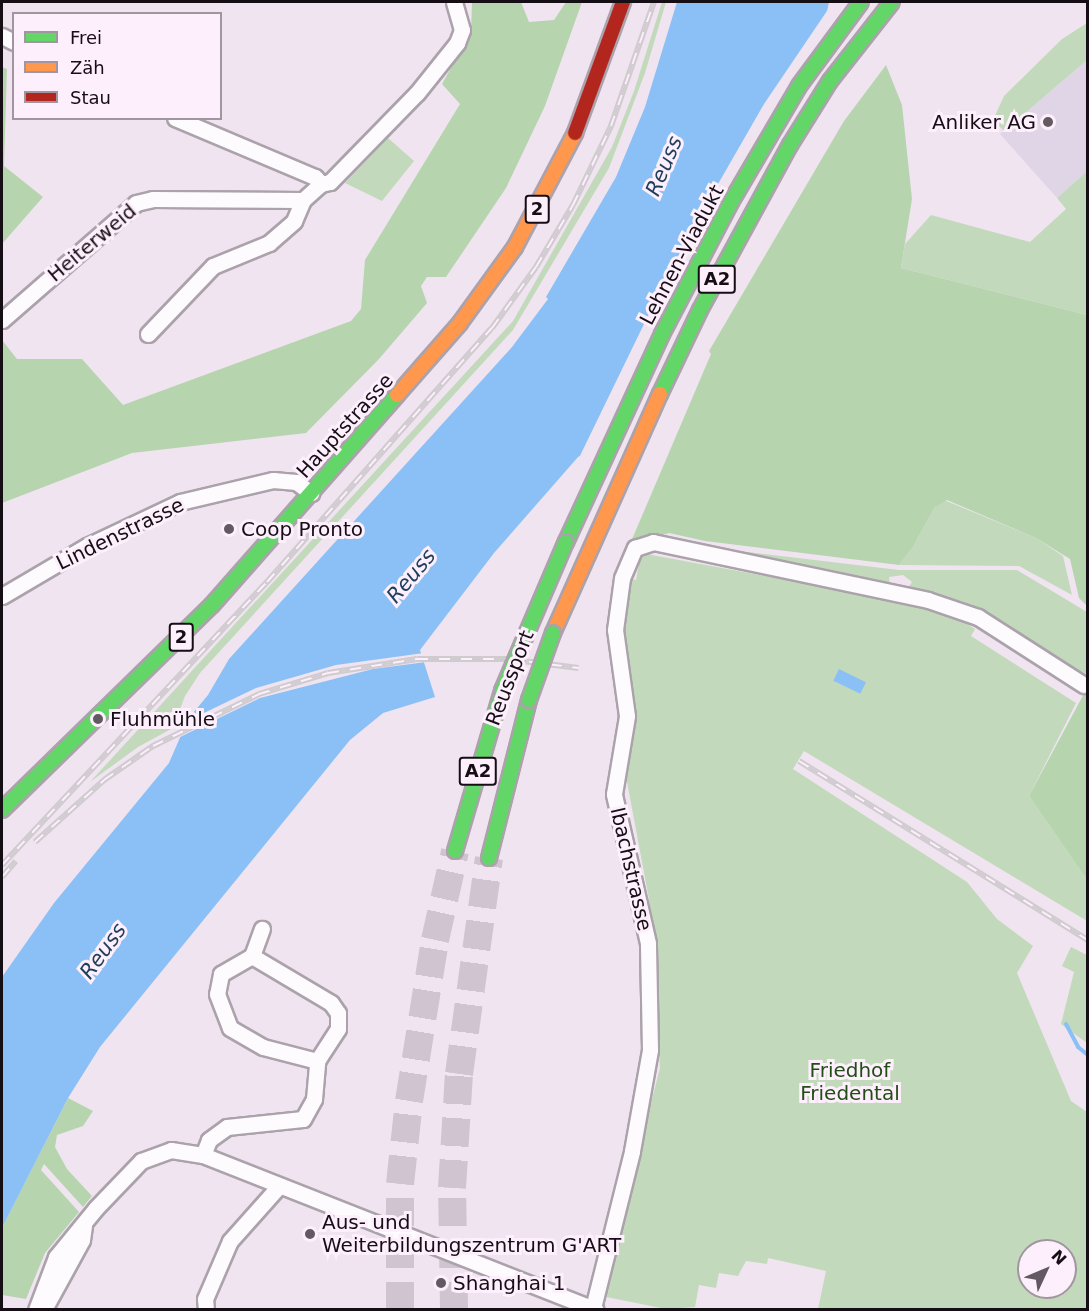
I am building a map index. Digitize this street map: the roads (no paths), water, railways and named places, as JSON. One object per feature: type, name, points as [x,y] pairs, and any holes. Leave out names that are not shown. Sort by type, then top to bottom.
[{"type":"main road","name":"Hauptstrasse","points":[[2,810],[184,634],[460,323],[515,247],[578,126],[622,2]]},
{"type":"main road","name":"Lehnen-Viadukt","points":[[566,542],[662,334],[731,202],[799,86],[861,2]]},
{"type":"main road","name":"A2","points":[[489,858],[529,700],[592,536],[695,321],[790,146],[864,35],[892,2]]},
{"type":"main road","name":"Reussport","points":[[455,851],[502,692],[566,542]]},
{"type":"street","points":[[148,334],[213,266],[257,249],[294,221],[303,201],[321,184],[330,182],[441,66],[462,30],[454,2]]},
{"type":"street","points":[[180,120],[315,177],[321,184]]},
{"type":"street","name":"Heiterweid","points":[[2,320],[136,203],[153,199],[303,201]]},
{"type":"street","name":"Lindenstrasse","points":[[2,596],[87,546],[180,502],[273,480],[296,482],[311,493]]},
{"type":"street","name":"Ibachstrasse","points":[[594,1309],[632,1151],[650,1050],[648,943],[614,794],[627,716],[615,630],[622,578],[634,548],[653,542],[928,600],[978,617],[1084,685]]},
{"type":"street","points":[[262,929],[252,956],[221,974],[217,994],[230,1028],[263,1047],[317,1061]]},
{"type":"street","points":[[203,1155],[209,1140],[227,1126],[303,1119],[314,1099],[317,1061],[338,1029],[338,1013],[331,1003],[252,956]]},
{"type":"street","points":[[40,1306],[56,1257],[141,1161],[166,1150],[203,1155],[594,1309]]},
{"type":"street","points":[[206,1310],[205,1299],[230,1241],[279,1186]]},
{"type":"water","name":"Reuss","points":[[677,2],[829,2],[805,119],[626,433],[578,457],[494,553],[420,650],[435,697],[383,713],[350,740],[100,1047],[68,1098],[2,1228],[2,977],[54,903],[169,763],[188,719],[208,695],[229,659],[512,347],[548,299],[546,297],[616,177],[645,107]]},
{"type":"water","points":[[839,669],[866,682],[860,694],[833,681]]},
{"type":"waterway","points":[[1066,1024],[1078,1047],[1088,1055]]},
{"type":"tunnel","points":[[400,1310],[400,1184],[409,1101],[435,940],[455,851]]},
{"type":"tunnel","points":[[454,1310],[452,1188],[459,1074],[489,858]]},
{"type":"railway","points":[[2,865],[267,582],[492,328],[536,267],[573,205],[611,126],[654,2]]},
{"type":"railway","points":[[35,842],[104,780],[153,746],[259,694],[328,673],[417,659],[507,659],[578,668]]},
{"type":"railway","points":[[799,761],[1088,940]]},
{"type":"railway","points":[[2,877],[16,861]]},
{"type":"place","name":"Anliker AG","points":[[1048,122]]},
{"type":"place","name":"Coop Pronto","points":[[229,529]]},
{"type":"place","name":"Fluhmühle","points":[[98,719]]},
{"type":"place","name":"Aus- und Weiterbildungszentrum G'ART","points":[[310,1234]]},
{"type":"place","name":"Shanghai 1","points":[[441,1283]]},
{"type":"park label","name":"Friedhof Friedental","points":[[850,1082]]}]
